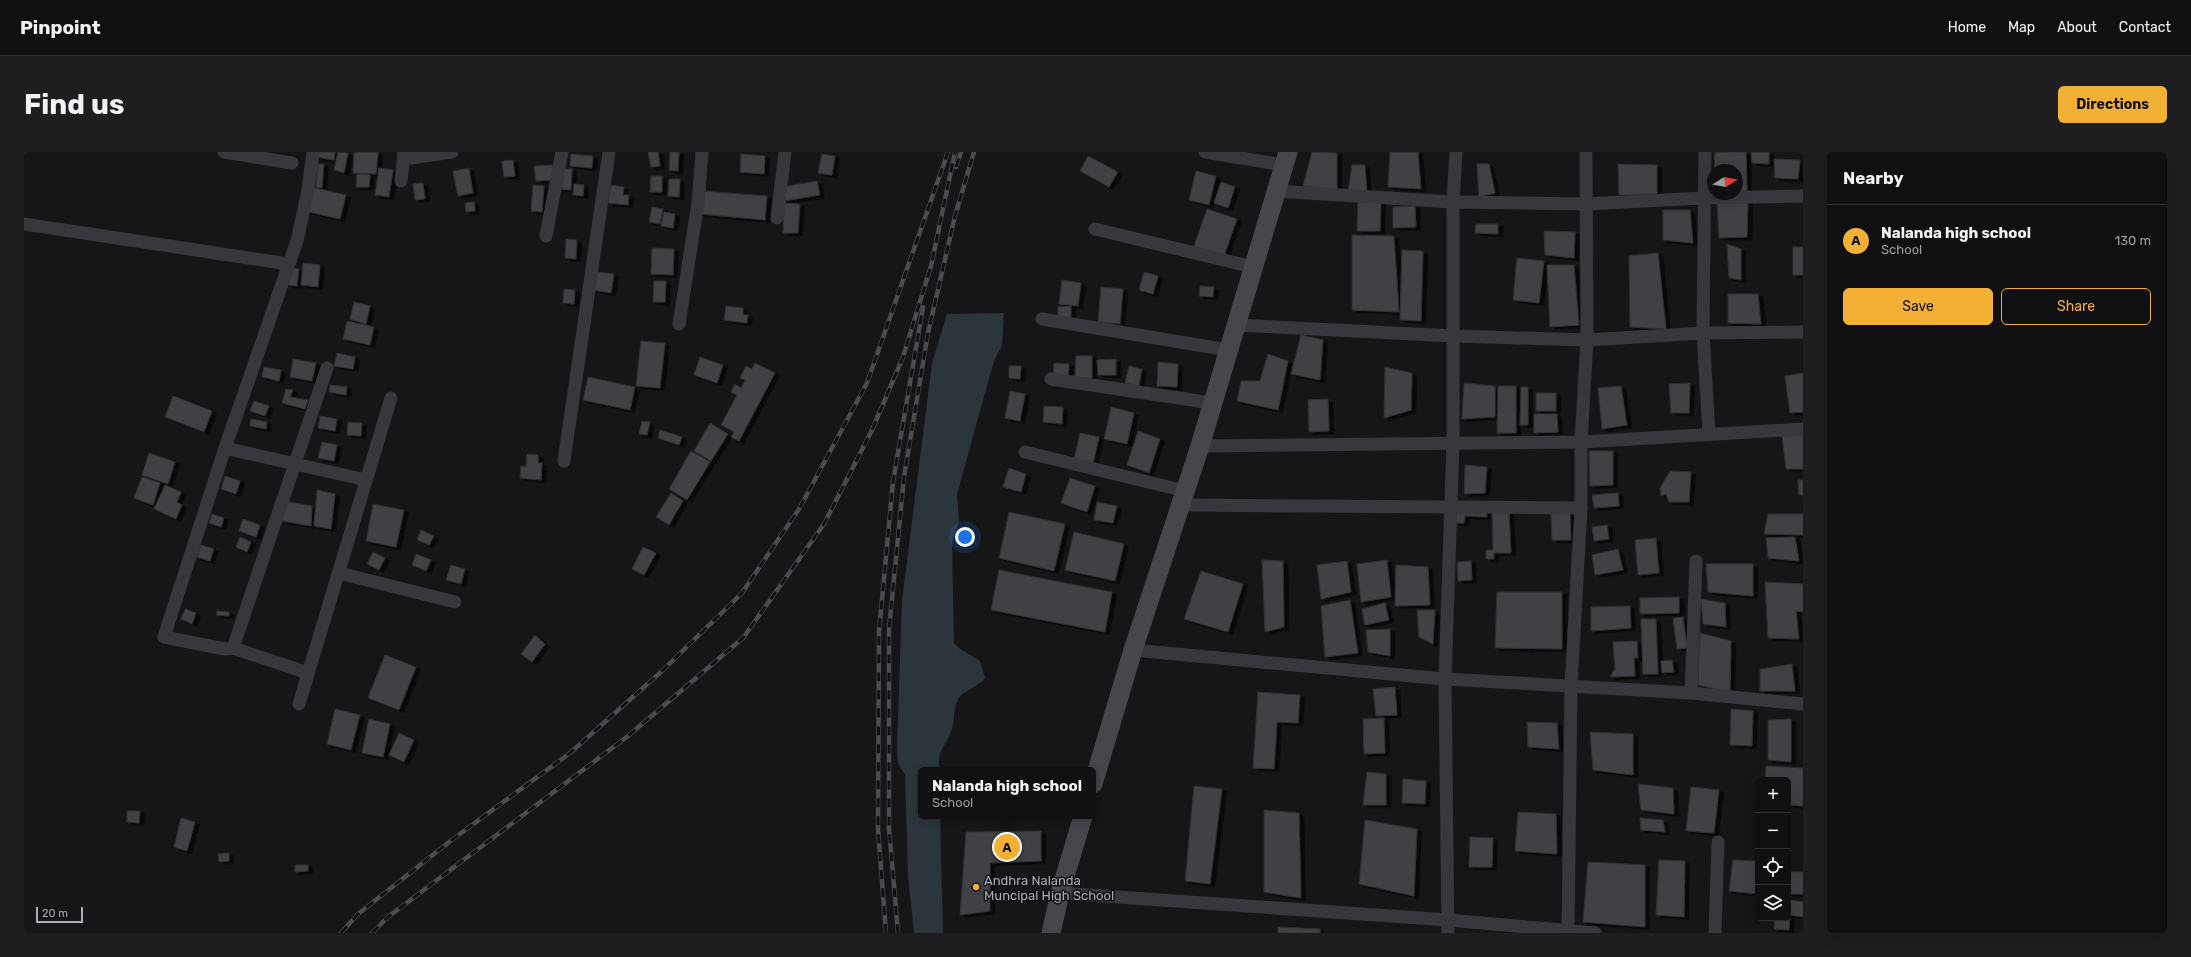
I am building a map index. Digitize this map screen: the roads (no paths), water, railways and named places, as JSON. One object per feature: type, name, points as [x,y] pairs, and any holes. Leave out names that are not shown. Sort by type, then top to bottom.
[{"type":"street","points":[[224,152],[292,164]]},
{"type":"street","points":[[308,673],[233,648],[225,649],[164,637],[225,448],[288,264],[301,219],[313,152]]},
{"type":"street","points":[[401,181],[404,155],[452,152]]},
{"type":"street","points":[[546,236],[562,152]]},
{"type":"street","points":[[564,462],[609,152]]},
{"type":"street","points":[[680,324],[698,203],[702,152]]},
{"type":"street","points":[[777,218],[785,152]]},
{"type":"street","points":[[1096,774],[1182,498],[1200,446],[1275,191],[1286,159],[1205,152]]},
{"type":"street","points":[[1448,927],[1445,679],[1453,444],[1453,202],[1456,152]]},
{"type":"street","points":[[1568,932],[1571,686],[1581,508],[1581,442],[1587,340],[1586,152]]},
{"type":"street","points":[[1705,152],[1703,198],[1703,333],[1709,434]]},
{"type":"street","points":[[1275,191],[1453,202],[1586,204],[1703,198],[1803,196]]},
{"type":"street","points":[[24,224],[288,264]]},
{"type":"street","points":[[1095,229],[1253,267]]},
{"type":"street","points":[[1042,319],[1228,350]]},
{"type":"street","points":[[1236,325],[1454,336],[1587,340],[1703,333],[1803,332]]},
{"type":"street","points":[[233,648],[327,368]]},
{"type":"street","points":[[1051,379],[1212,403]]},
{"type":"street","points":[[299,704],[391,398]]},
{"type":"street","points":[[1200,446],[1581,442],[1803,429]]},
{"type":"street","points":[[225,448],[366,480]]},
{"type":"street","points":[[1025,452],[1182,498],[1450,508],[1581,508]]},
{"type":"street","points":[[1692,693],[1696,561]]},
{"type":"street","points":[[339,573],[455,602]]},
{"type":"street","points":[[1134,650],[1445,679],[1692,693],[1803,704]]},
{"type":"street","points":[[1051,933],[1060,893],[1082,819]]},
{"type":"street","points":[[1715,933],[1718,842]]},
{"type":"street","points":[[1060,893],[1448,927],[1595,933]]},
{"type":"railway","points":[[341,933],[358,914],[453,839],[570,753],[661,672],[742,593],[799,509],[867,383],[948,152]]},
{"type":"railway","points":[[372,933],[388,917],[628,736],[743,638],[824,524],[872,430],[903,357],[931,266],[955,152]]},
{"type":"railway","points":[[956,167],[961,152]]},
{"type":"railway","points":[[898,933],[889,828],[889,629],[904,477],[928,333],[955,216],[974,152]]},
{"type":"railway","points":[[886,933],[878,829],[879,632],[893,482],[923,307]]},
{"type":"place","name":"Nalanda high school","points":[[1007,847]]},
{"type":"place","name":"Andhra Nalanda Muncipal High School","points":[[976,887]]}]
